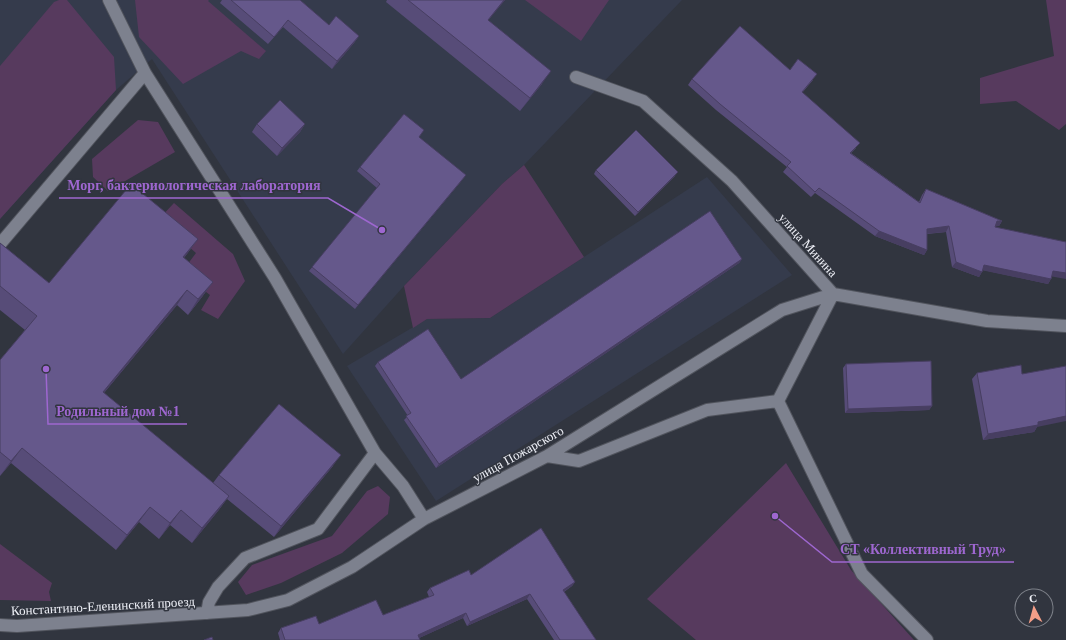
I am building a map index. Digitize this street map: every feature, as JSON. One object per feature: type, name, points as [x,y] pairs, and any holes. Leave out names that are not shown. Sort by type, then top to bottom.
[{"type":"street","points":[[109,0],[145,73],[275,278],[375,453],[403,486],[424,519]]},
{"type":"street","points":[[0,244],[145,73]]},
{"type":"street","name":"улица Минина","points":[[576,77],[643,102],[732,182],[833,294],[987,321],[1066,326]]},
{"type":"street","points":[[778,401],[833,294]]},
{"type":"street","name":"улица Пожарского","points":[[207,613],[248,610],[288,600],[352,567],[424,519],[548,456],[782,310],[833,294]]},
{"type":"street","points":[[548,456],[579,461],[707,410],[778,401]]},
{"type":"street","points":[[778,401],[862,574],[927,640]]},
{"type":"street","points":[[207,613],[209,602],[218,587],[245,558],[318,529],[375,453]]},
{"type":"street","name":"Константино-Еленинский проезд","points":[[0,625],[18,626],[207,613]]},
{"type":"shaded area","points":[[0,0],[682,0],[524,165],[502,184],[404,286],[343,354],[152,59],[116,90],[0,219]]},
{"type":"shaded area","points":[[59,0],[67,0],[114,57],[116,90],[0,219],[0,66],[54,2]]},
{"type":"shaded area","points":[[135,0],[209,0],[208,1],[266,51],[259,59],[241,51],[183,84],[139,37]]},
{"type":"shaded area","points":[[525,0],[609,0],[581,41]]},
{"type":"shaded area","points":[[1046,0],[1066,0],[1066,124],[1059,130],[1016,101],[980,104],[980,78],[1054,56]]},
{"type":"shaded area","points":[[138,120],[158,122],[175,152],[108,191],[93,177],[92,159]]},
{"type":"shaded area","points":[[524,165],[584,257],[490,318],[427,319],[413,328],[404,286],[502,184]]},
{"type":"shaded area","points":[[707,177],[792,275],[436,501],[347,366],[427,319],[490,318]]},
{"type":"shaded area","points":[[174,203],[233,254],[245,281],[218,319],[201,310],[210,295],[181,273],[196,253],[158,220]]},
{"type":"shaded area","points":[[786,463],[851,570],[914,640],[696,640],[647,599]]},
{"type":"shaded area","points":[[378,486],[390,497],[388,514],[342,553],[281,583],[246,595],[238,582],[252,565],[332,536],[367,491]]},
{"type":"shaded area","points":[[0,544],[52,583],[49,592],[51,601],[0,600]]},
{"type":"building","points":[[231,0],[300,0],[329,25],[336,16],[359,36],[337,61],[288,20],[274,37]]},
{"type":"building","points":[[408,0],[504,0],[488,20],[551,71],[530,98]]},
{"type":"building","points":[[740,26],[790,70],[798,59],[817,74],[802,92],[860,143],[850,153],[920,203],[926,189],[1002,221],[997,221],[995,227],[1066,242],[1066,273],[1053,271],[1051,279],[984,265],[982,272],[956,262],[949,226],[927,229],[927,250],[879,231],[819,188],[815,192],[787,166],[791,162],[692,79]]},
{"type":"building","points":[[280,100],[305,124],[282,148],[257,124]]},
{"type":"building","points":[[404,114],[424,130],[419,137],[466,175],[358,305],[312,267],[380,184],[360,167]]},
{"type":"building","points":[[636,130],[678,172],[638,212],[596,170]]},
{"type":"building","points":[[131,184],[198,239],[183,257],[213,282],[198,299],[187,290],[103,392],[229,496],[202,528],[181,510],[170,523],[150,507],[127,535],[22,448],[11,461],[0,452],[0,360],[37,316],[0,286],[0,243],[49,283]]},
{"type":"building","points":[[710,211],[742,259],[439,464],[406,416],[411,413],[378,362],[428,329],[461,379]]},
{"type":"building","points":[[931,361],[932,406],[848,409],[846,364]]},
{"type":"building","points":[[1021,365],[1022,374],[1066,366],[1066,416],[1038,422],[1038,425],[988,434],[977,373]]},
{"type":"building","points":[[279,404],[341,455],[281,526],[219,475]]},
{"type":"building","points":[[541,528],[575,582],[563,590],[596,640],[560,640],[530,594],[470,622],[466,613],[418,635],[420,640],[285,640],[281,628],[316,616],[319,624],[376,600],[383,615],[434,595],[430,588],[469,570],[471,575]]},
{"type":"building","points":[[212,637],[213,640],[204,640]]},
{"type":"place","name":"Морг, бактериологическая лаборатория","points":[[382,230]]},
{"type":"place","name":"Родильный дом №1","points":[[46,369]]},
{"type":"place","name":"СТ «Коллективный Труд»","points":[[775,516]]}]
